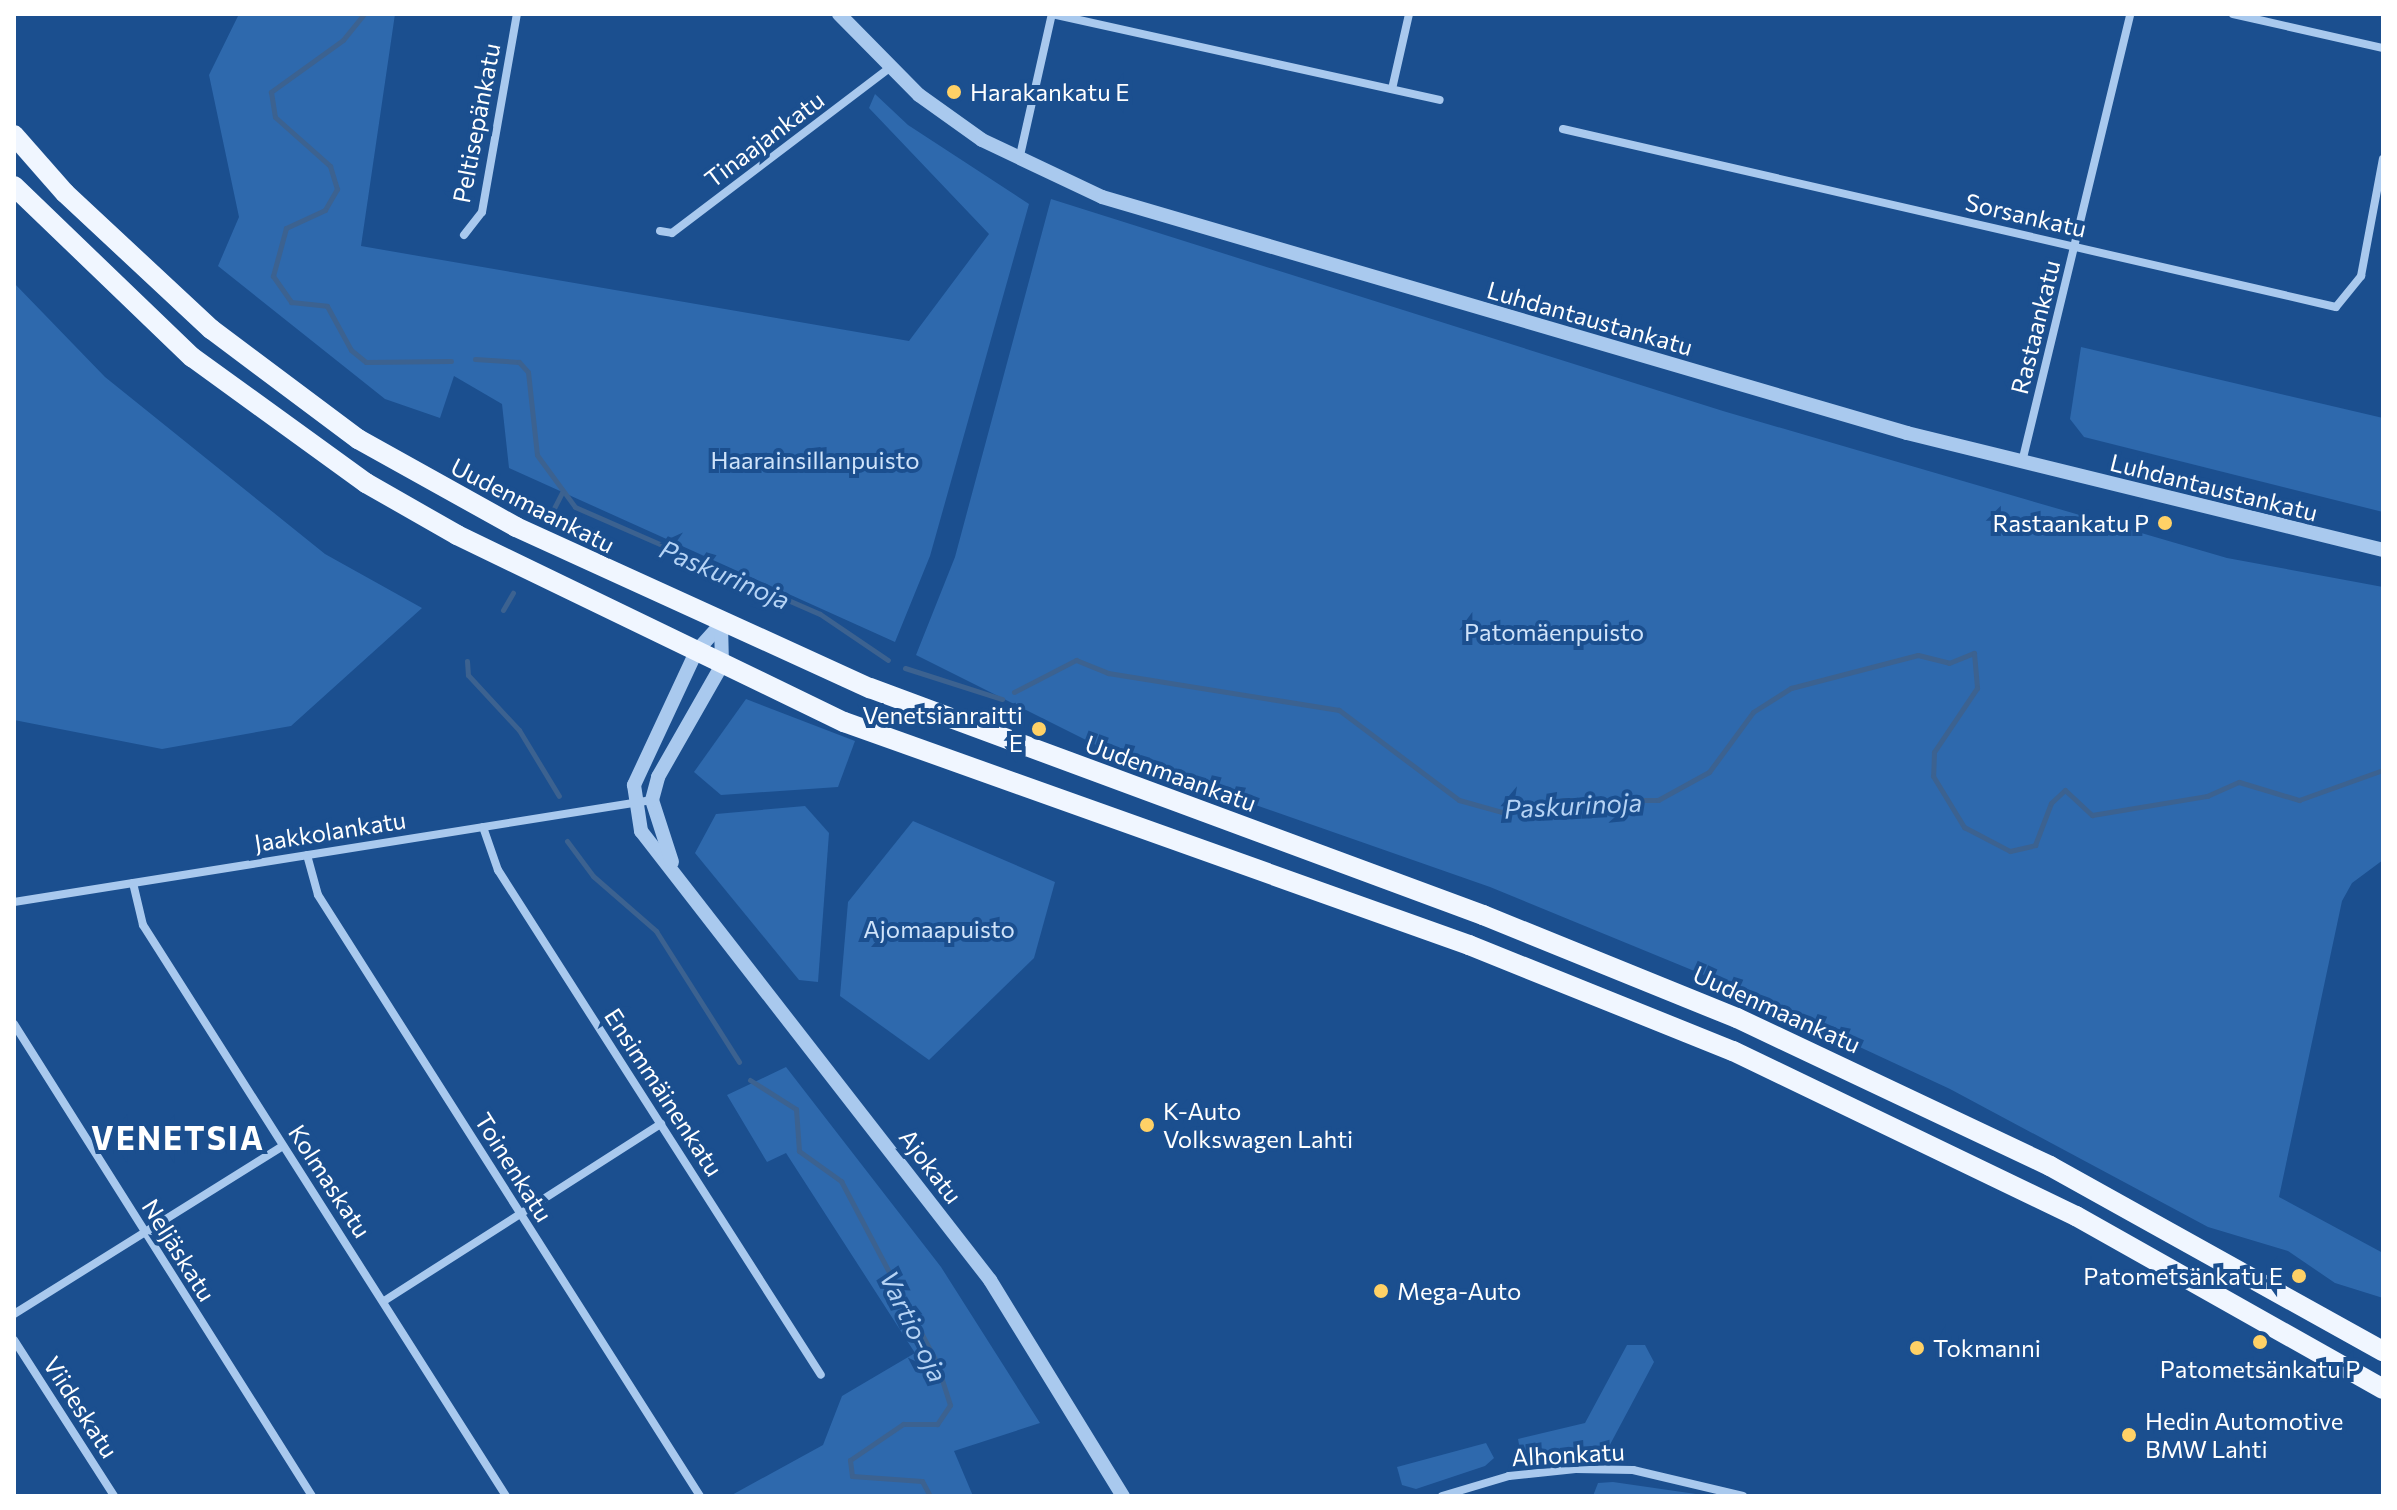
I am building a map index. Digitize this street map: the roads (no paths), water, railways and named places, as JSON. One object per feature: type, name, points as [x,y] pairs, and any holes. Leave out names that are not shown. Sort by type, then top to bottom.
[{"type":"main road","name":"Uudenmaankatu","points":[[14,135],[65,193],[211,329],[358,439],[501,520],[721,624],[981,732],[1483,915],[1737,1018],[2064,1173],[2383,1351]]},
{"type":"main road","points":[[14,186],[124,299],[276,423],[424,517],[722,665],[913,749],[1469,945],[1733,1051],[2076,1216],[2383,1389]]},
{"type":"street","name":"Peltisepänkatu","points":[[464,235],[482,212],[517,14]]},
{"type":"street","name":"Luhdantaustankatu","points":[[839,14],[889,68],[1019,162],[1136,209],[2022,462],[2383,550]]},
{"type":"street","points":[[1019,162],[1052,14],[1440,100]]},
{"type":"street","points":[[1392,89],[1409,14]]},
{"type":"street","name":"Rastaankatu","points":[[2022,462],[2130,14]]},
{"type":"street","points":[[2233,14],[2383,48]]},
{"type":"street","name":"Tinaajankatu","points":[[660,231],[672,233],[889,68]]},
{"type":"street","name":"Sorsankatu","points":[[1563,129],[2343,305],[2361,276],[2383,159]]},
{"type":"street","points":[[635,802],[634,785],[696,652],[721,624]]},
{"type":"street","points":[[652,800],[658,777],[722,665],[721,624]]},
{"type":"street","name":"Jaakkolankatu","points":[[14,902],[652,800]]},
{"type":"street","name":"Ajokatu","points":[[652,800],[681,878]]},
{"type":"street","name":"Ajokatu","points":[[635,802],[641,831],[681,878],[990,1280],[1123,1496]]},
{"type":"street","name":"Ensimmäinenkatu","points":[[483,827],[498,870],[821,1375]]},
{"type":"street","name":"Toinenkatu","points":[[307,855],[318,895],[700,1496]]},
{"type":"street","name":"Kolmaskatu","points":[[133,883],[143,925],[506,1496]]},
{"type":"street","name":"Neljäskatu","points":[[14,1024],[312,1496]]},
{"type":"street","points":[[384,1301],[661,1124]]},
{"type":"street","points":[[14,1314],[283,1146]]},
{"type":"street","name":"Viideskatu","points":[[14,1340],[114,1496]]},
{"type":"street","name":"Alhonkatu","points":[[1442,1496],[1509,1476],[1576,1469],[1633,1470],[1743,1496]]},
{"type":"waterway","name":"Vartio-oja","points":[[364,14],[343,40],[271,92],[275,117],[330,166],[337,189],[325,210],[286,228],[273,276],[291,302],[327,306],[351,350],[366,362],[451,361]]},
{"type":"waterway","name":"Paskurinoja","points":[[475,359],[519,362],[528,372],[537,455],[575,507],[820,614],[888,660]]},
{"type":"waterway","name":"Vartio-oja","points":[[549,518],[562,492]]},
{"type":"waterway","name":"Vartio-oja","points":[[503,610],[513,593]]},
{"type":"waterway","name":"Paskurinoja","points":[[1014,692],[1076,660],[1108,673],[1339,710],[1459,800],[1502,812],[1565,800],[1658,800],[1709,772],[1753,712],[1791,688],[1918,655],[1949,663],[1974,653],[1977,688],[1934,752],[1933,776],[1964,827],[2010,851],[2035,845],[2051,803],[2065,790],[2092,815],[2207,796],[2239,782],[2299,800],[2383,770]]},
{"type":"waterway","name":"Vartio-oja","points":[[467,661],[468,675],[519,730],[559,796]]},
{"type":"waterway","name":"Paskurinoja","points":[[905,668],[1002,699]]},
{"type":"waterway","name":"Vartio-oja","points":[[567,841],[593,876],[656,931],[739,1062]]},
{"type":"waterway","name":"Vartio-oja","points":[[750,1080],[796,1109],[799,1151],[841,1181],[936,1361],[950,1405],[937,1424],[903,1424],[850,1460],[852,1476],[922,1481],[930,1496]]},
{"type":"place","name":"Harakankatu E","points":[[954,92]]},
{"type":"place","name":"Rastaankatu P","points":[[2165,523]]},
{"type":"place","name":"Venetsianraitti E","points":[[1039,729]]},
{"type":"place","name":"K-Auto Volkswagen Lahti","points":[[1147,1125]]},
{"type":"place","name":"Patometsänkatu E","points":[[2299,1276]]},
{"type":"place","name":"Mega-Auto","points":[[1381,1291]]},
{"type":"place","name":"Patometsänkatu P","points":[[2260,1342]]},
{"type":"place","name":"Tokmanni","points":[[1917,1348]]},
{"type":"place","name":"Hedin Automotive BMW Lahti","points":[[2129,1435]]},
{"type":"district","name":"VENETSIA","points":[[178,1137]]},
{"type":"park label","name":"Haarainsillanpuisto","points":[[815,460]]},
{"type":"park label","name":"Patomäenpuisto","points":[[1554,632]]},
{"type":"park label","name":"Ajomaapuisto","points":[[939,929]]}]
